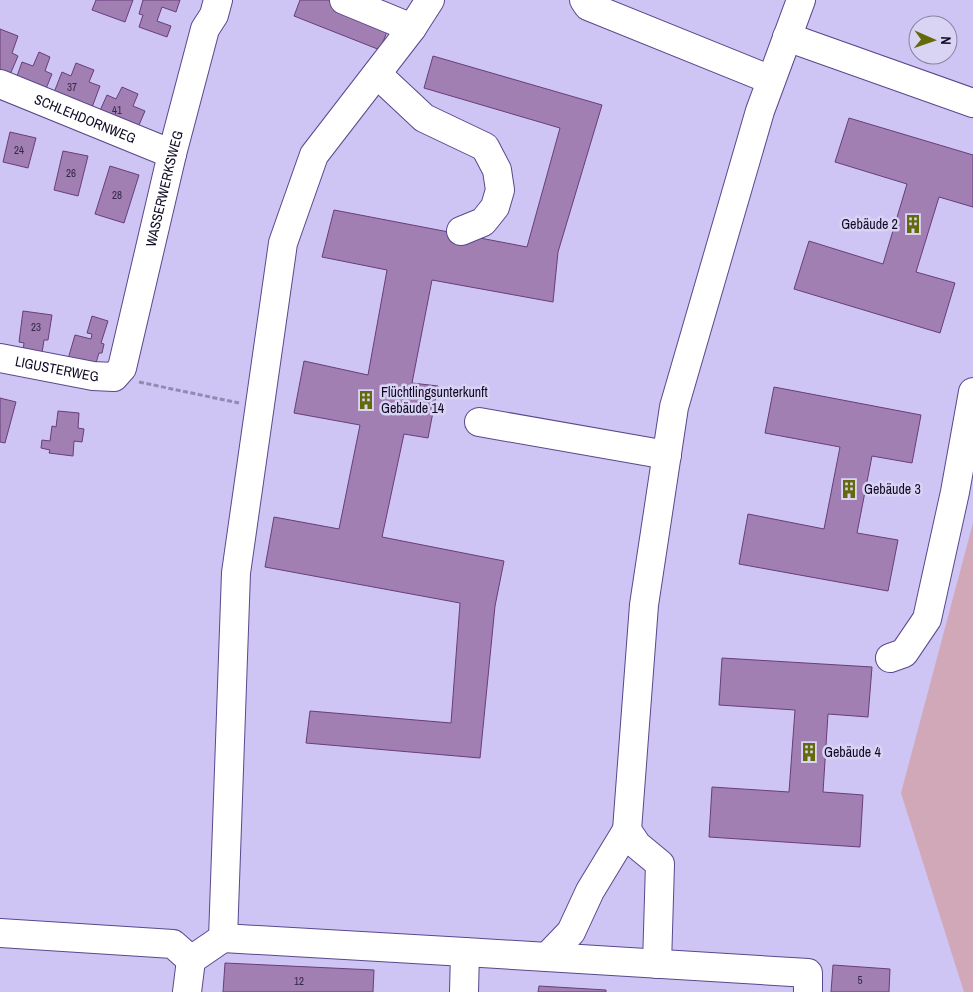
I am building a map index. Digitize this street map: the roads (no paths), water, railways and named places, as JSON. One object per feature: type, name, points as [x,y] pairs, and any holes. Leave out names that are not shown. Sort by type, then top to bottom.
[{"type":"street","name":"WASSERWERKSWEG","points":[[114,377],[122,368],[172,154],[205,29],[214,15],[218,0]]},
{"type":"street","points":[[344,0],[412,28]]},
{"type":"street","points":[[223,938],[236,573],[283,243],[314,155],[412,28],[430,0]]},
{"type":"street","points":[[584,0],[588,6],[771,80]]},
{"type":"street","points":[[547,957],[571,932],[590,890],[626,830],[644,605],[674,407],[757,121],[801,0]]},
{"type":"street","points":[[787,37],[973,103]]},
{"type":"street","points":[[377,74],[424,118],[485,147],[497,170],[500,190],[495,207],[483,222],[461,231]]},
{"type":"street","name":"SCHLEHDORNWEG","points":[[0,84],[172,154]]},
{"type":"street","name":"LIGUSTERWEG","points":[[0,358],[93,376],[114,377]]},
{"type":"street","points":[[890,658],[904,653],[927,619],[955,492],[973,392]]},
{"type":"street","points":[[479,422],[667,456]]},
{"type":"street","points":[[626,830],[638,845],[660,864],[657,964]]},
{"type":"street","points":[[0,934],[173,944],[191,960]]},
{"type":"street","points":[[187,992],[191,960],[223,938],[808,973],[808,992]]},
{"type":"street","points":[[464,992],[465,952]]},
{"type":"place","name":"Gebäude 2","points":[[913,224]]},
{"type":"place","name":"Flüchtlingsunterkunft Gebäude 14","points":[[366,400]]},
{"type":"place","name":"Gebäude 3","points":[[849,489]]},
{"type":"place","name":"Gebäude 4","points":[[809,752]]}]
